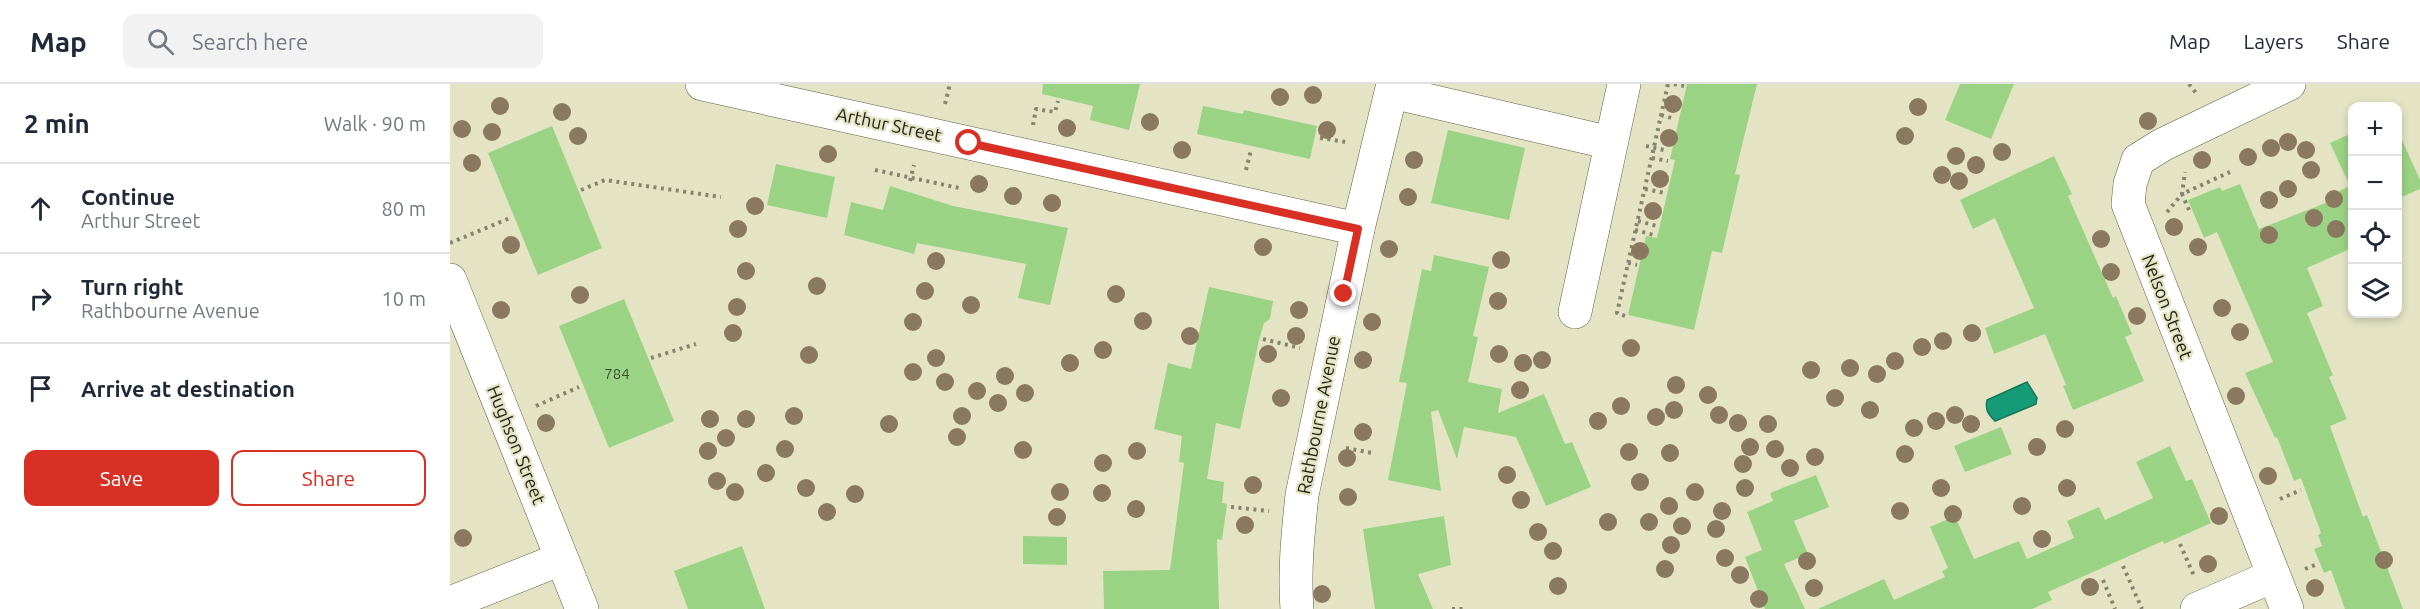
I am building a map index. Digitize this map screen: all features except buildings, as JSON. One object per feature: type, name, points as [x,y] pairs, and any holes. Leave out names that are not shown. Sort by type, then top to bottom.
[{"type":"street","name":"Arthur Street","points":[[702,84],[1358,229]]},
{"type":"street","points":[[1575,312],[1624,84]]},
{"type":"street","name":"Nelson Street","points":[[2287,609],[2128,204],[2130,184],[2138,160],[2162,145],[2289,84]]},
{"type":"street","name":"Rathbourne Avenue","points":[[1297,609],[1295,590],[1302,495],[1358,229],[1392,88]]},
{"type":"street","points":[[1392,88],[1611,143]]},
{"type":"street","name":"Hughson Street","points":[[450,280],[582,609]]},
{"type":"street","points":[[450,603],[561,559]]},
{"type":"street","points":[[2197,597],[2273,576]]},
{"type":"path","points":[[944,113],[950,84]]},
{"type":"path","points":[[1625,316],[1617,313],[1668,84]]},
{"type":"path","points":[[1674,84],[1684,86]]},
{"type":"path","points":[[1032,132],[1036,109],[1054,112],[1058,101]]},
{"type":"path","points":[[1661,115],[1675,119]]},
{"type":"path","points":[[1320,138],[1354,144]]},
{"type":"path","points":[[1244,180],[1251,150]]},
{"type":"path","points":[[910,180],[916,158]]},
{"type":"path","points":[[1652,158],[1668,161]]},
{"type":"path","points":[[2184,166],[2186,174],[2182,194],[2189,210]]},
{"type":"path","points":[[875,170],[910,180],[959,188]]},
{"type":"path","points":[[2164,215],[2182,194],[2230,172]]},
{"type":"path","points":[[581,190],[605,180],[720,197]]},
{"type":"path","points":[[1645,189],[1665,193]]},
{"type":"path","points":[[450,243],[510,218]]},
{"type":"path","points":[[1638,221],[1657,226]]},
{"type":"path","points":[[1635,230],[1654,235]]},
{"type":"path","points":[[1628,263],[1637,265]]},
{"type":"path","points":[[1263,339],[1307,349]]},
{"type":"path","points":[[651,358],[696,344]]},
{"type":"path","points":[[505,419],[579,387]]},
{"type":"path","points":[[2271,502],[2301,490]]},
{"type":"path","points":[[1231,507],[1272,511]]},
{"type":"path","points":[[2180,544],[2197,597]]},
{"type":"path","points":[[2123,566],[2142,609]]},
{"type":"path","points":[[2103,580],[2115,609]]},
{"type":"path","points":[[1452,609],[1464,609]]},
{"type":"shaded area","points":[[2027,382],[2037,398],[2036,404],[1995,421],[1986,407],[1987,400]]},
{"type":"route","points":[[969,143],[1358,229],[1344,294]]}]
